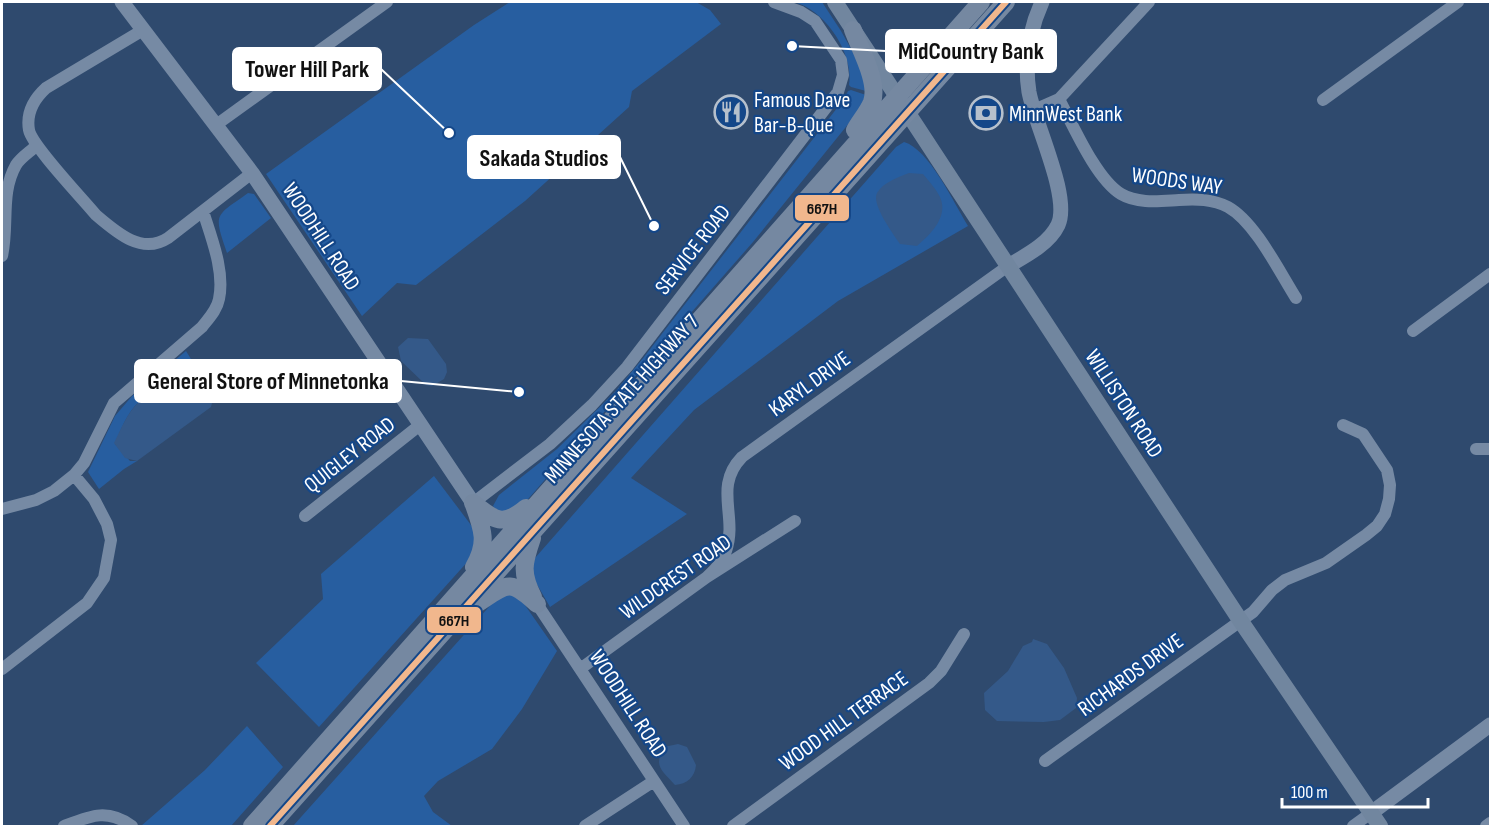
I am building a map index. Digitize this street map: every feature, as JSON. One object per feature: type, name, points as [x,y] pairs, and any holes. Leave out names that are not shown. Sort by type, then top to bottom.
[{"type":"main road","name":"WILLISTON ROAD","points":[[835,2],[1240,620],[1376,820]]},
{"type":"main road","name":"MINNESOTA STATE HIGHWAY 7","points":[[270,826],[463,598],[555,484],[981,2]]},
{"type":"main road","name":"MINNESOTA STATE HIGHWAY 7","points":[[252,826],[463,598],[535,530],[1006,2]]},
{"type":"main road","points":[[819,183],[866,113],[874,93],[872,81],[853,30]]},
{"type":"main road","points":[[473,504],[490,517],[504,520],[513,518],[555,484]]},
{"type":"main road","points":[[473,504],[482,526],[484,543],[463,598],[472,607],[497,589],[509,586],[522,590],[537,604]]},
{"type":"main road","points":[[535,530],[523,569],[525,581],[537,604]]},
{"type":"street","name":"WOODHILL ROAD","points":[[122,2],[252,173],[473,504]]},
{"type":"street","points":[[216,124],[387,2]]},
{"type":"street","name":"SERVICE ROAD","points":[[473,504],[550,444],[627,367],[838,92],[843,75],[841,60],[815,21],[801,12],[774,2]]},
{"type":"street","points":[[1008,266],[1024,257],[1049,237],[1058,226],[1061,212],[1061,196],[1034,110],[1028,82],[1027,50],[1030,33],[1042,2]]},
{"type":"street","points":[[1034,110],[1059,99],[1149,2]]},
{"type":"street","points":[[1323,100],[1458,2]]},
{"type":"street","points":[[143,30],[46,88],[38,96],[28,119],[29,132],[37,145],[96,215],[108,225],[142,245],[160,244],[252,173]]},
{"type":"street","name":"WOODS WAY","points":[[1059,99],[1109,185],[1136,200],[1152,202],[1197,199],[1213,201],[1228,207],[1252,228],[1296,298]]},
{"type":"street","points":[[2,256],[3,191],[8,176],[17,163],[37,145]]},
{"type":"street","points":[[2,509],[36,500],[54,491],[74,475],[84,463],[114,403],[202,327],[212,315],[219,301],[221,285],[203,211]]},
{"type":"street","name":"KARYL DRIVE","points":[[707,578],[726,554],[730,524],[726,492],[728,479],[737,462],[1008,266]]},
{"type":"street","points":[[1413,331],[1491,274]]},
{"type":"street","name":"QUIGLEY ROAD","points":[[305,516],[420,425]]},
{"type":"street","name":"RICHARDS DRIVE","points":[[1045,761],[1253,612],[1272,590],[1285,580],[1326,563],[1377,526],[1385,513],[1389,499],[1390,485],[1387,470],[1364,434],[1343,425]]},
{"type":"street","points":[[1476,449],[1491,448]]},
{"type":"street","points":[[2,669],[87,603],[104,578],[111,540],[107,524],[94,499],[74,475]]},
{"type":"street","name":"WILDCREST ROAD","points":[[580,669],[707,578],[795,520]]},
{"type":"street","name":"WOODHILL ROAD","points":[[537,604],[684,826]]},
{"type":"street","name":"WOOD HILL TERRACE","points":[[733,826],[929,683],[941,671],[964,634]]},
{"type":"street","points":[[1353,826],[1376,820],[1491,725]]},
{"type":"street","points":[[585,826],[654,781]]},
{"type":"street","points":[[64,826],[100,814],[116,817],[132,826]]},
{"type":"street","points":[[1486,826],[1491,823]]},
{"type":"shaded area","points":[[510,2],[696,2],[710,10],[721,24],[632,91],[629,107],[525,201],[416,285],[397,283],[362,316],[266,174],[474,25]]},
{"type":"shaded area","points":[[794,2],[822,2],[867,77],[866,91],[849,85],[847,60],[835,34],[816,14]]},
{"type":"shaded area","points":[[851,90],[866,95],[862,107],[753,242],[522,506],[508,513],[496,510],[493,506],[499,495],[557,449],[615,392]]},
{"type":"shaded area","points":[[904,142],[923,155],[932,166],[968,226],[838,301],[694,410],[631,478],[687,514],[550,607],[531,574],[535,558],[896,147]]},
{"type":"shaded area","points":[[909,173],[923,174],[940,197],[942,204],[942,212],[937,225],[917,246],[900,244],[884,219],[876,198],[883,186]]},
{"type":"shaded area","points":[[248,193],[254,194],[271,218],[227,253],[220,230],[220,217],[223,212]]},
{"type":"shaded area","points":[[408,338],[428,339],[446,364],[447,372],[444,379],[432,386],[426,385],[401,361],[398,347]]},
{"type":"shaded area","points":[[186,351],[199,372],[152,393],[135,406],[115,444],[130,461],[137,461],[99,489],[88,472],[115,416],[132,396]]},
{"type":"shaded area","points":[[199,372],[212,388],[211,407],[137,461],[125,458],[114,443],[135,406],[152,393]]},
{"type":"shaded area","points":[[434,476],[474,529],[476,540],[470,559],[319,727],[256,663],[323,599],[321,574]]},
{"type":"shaded area","points":[[509,594],[520,598],[557,651],[522,709],[492,749],[438,781],[424,796],[433,812],[452,826],[293,826],[496,599]]},
{"type":"shaded area","points":[[1033,639],[1047,644],[1064,668],[1077,698],[1076,708],[1060,720],[997,721],[985,710],[984,693],[1008,671],[1023,646],[1032,642]]},
{"type":"shaded area","points":[[247,726],[283,767],[231,826],[141,826],[205,770]]},
{"type":"shaded area","points":[[678,744],[687,747],[696,765],[690,779],[675,785],[660,768],[659,759],[664,747]]},
{"type":"transit line","name":"667H","points":[[270,826],[1006,2]]},
{"type":"place","name":"MidCountry Bank","points":[[792,46]]},
{"type":"place","name":"Famous Dave Bar-B-Que","points":[[731,112]]},
{"type":"place","name":"MinnWest Bank","points":[[986,113]]},
{"type":"place","name":"Tower Hill Park","points":[[449,133]]},
{"type":"place","name":"Sakada Studios","points":[[654,226]]},
{"type":"place","name":"General Store of Minnetonka","points":[[519,392]]}]
